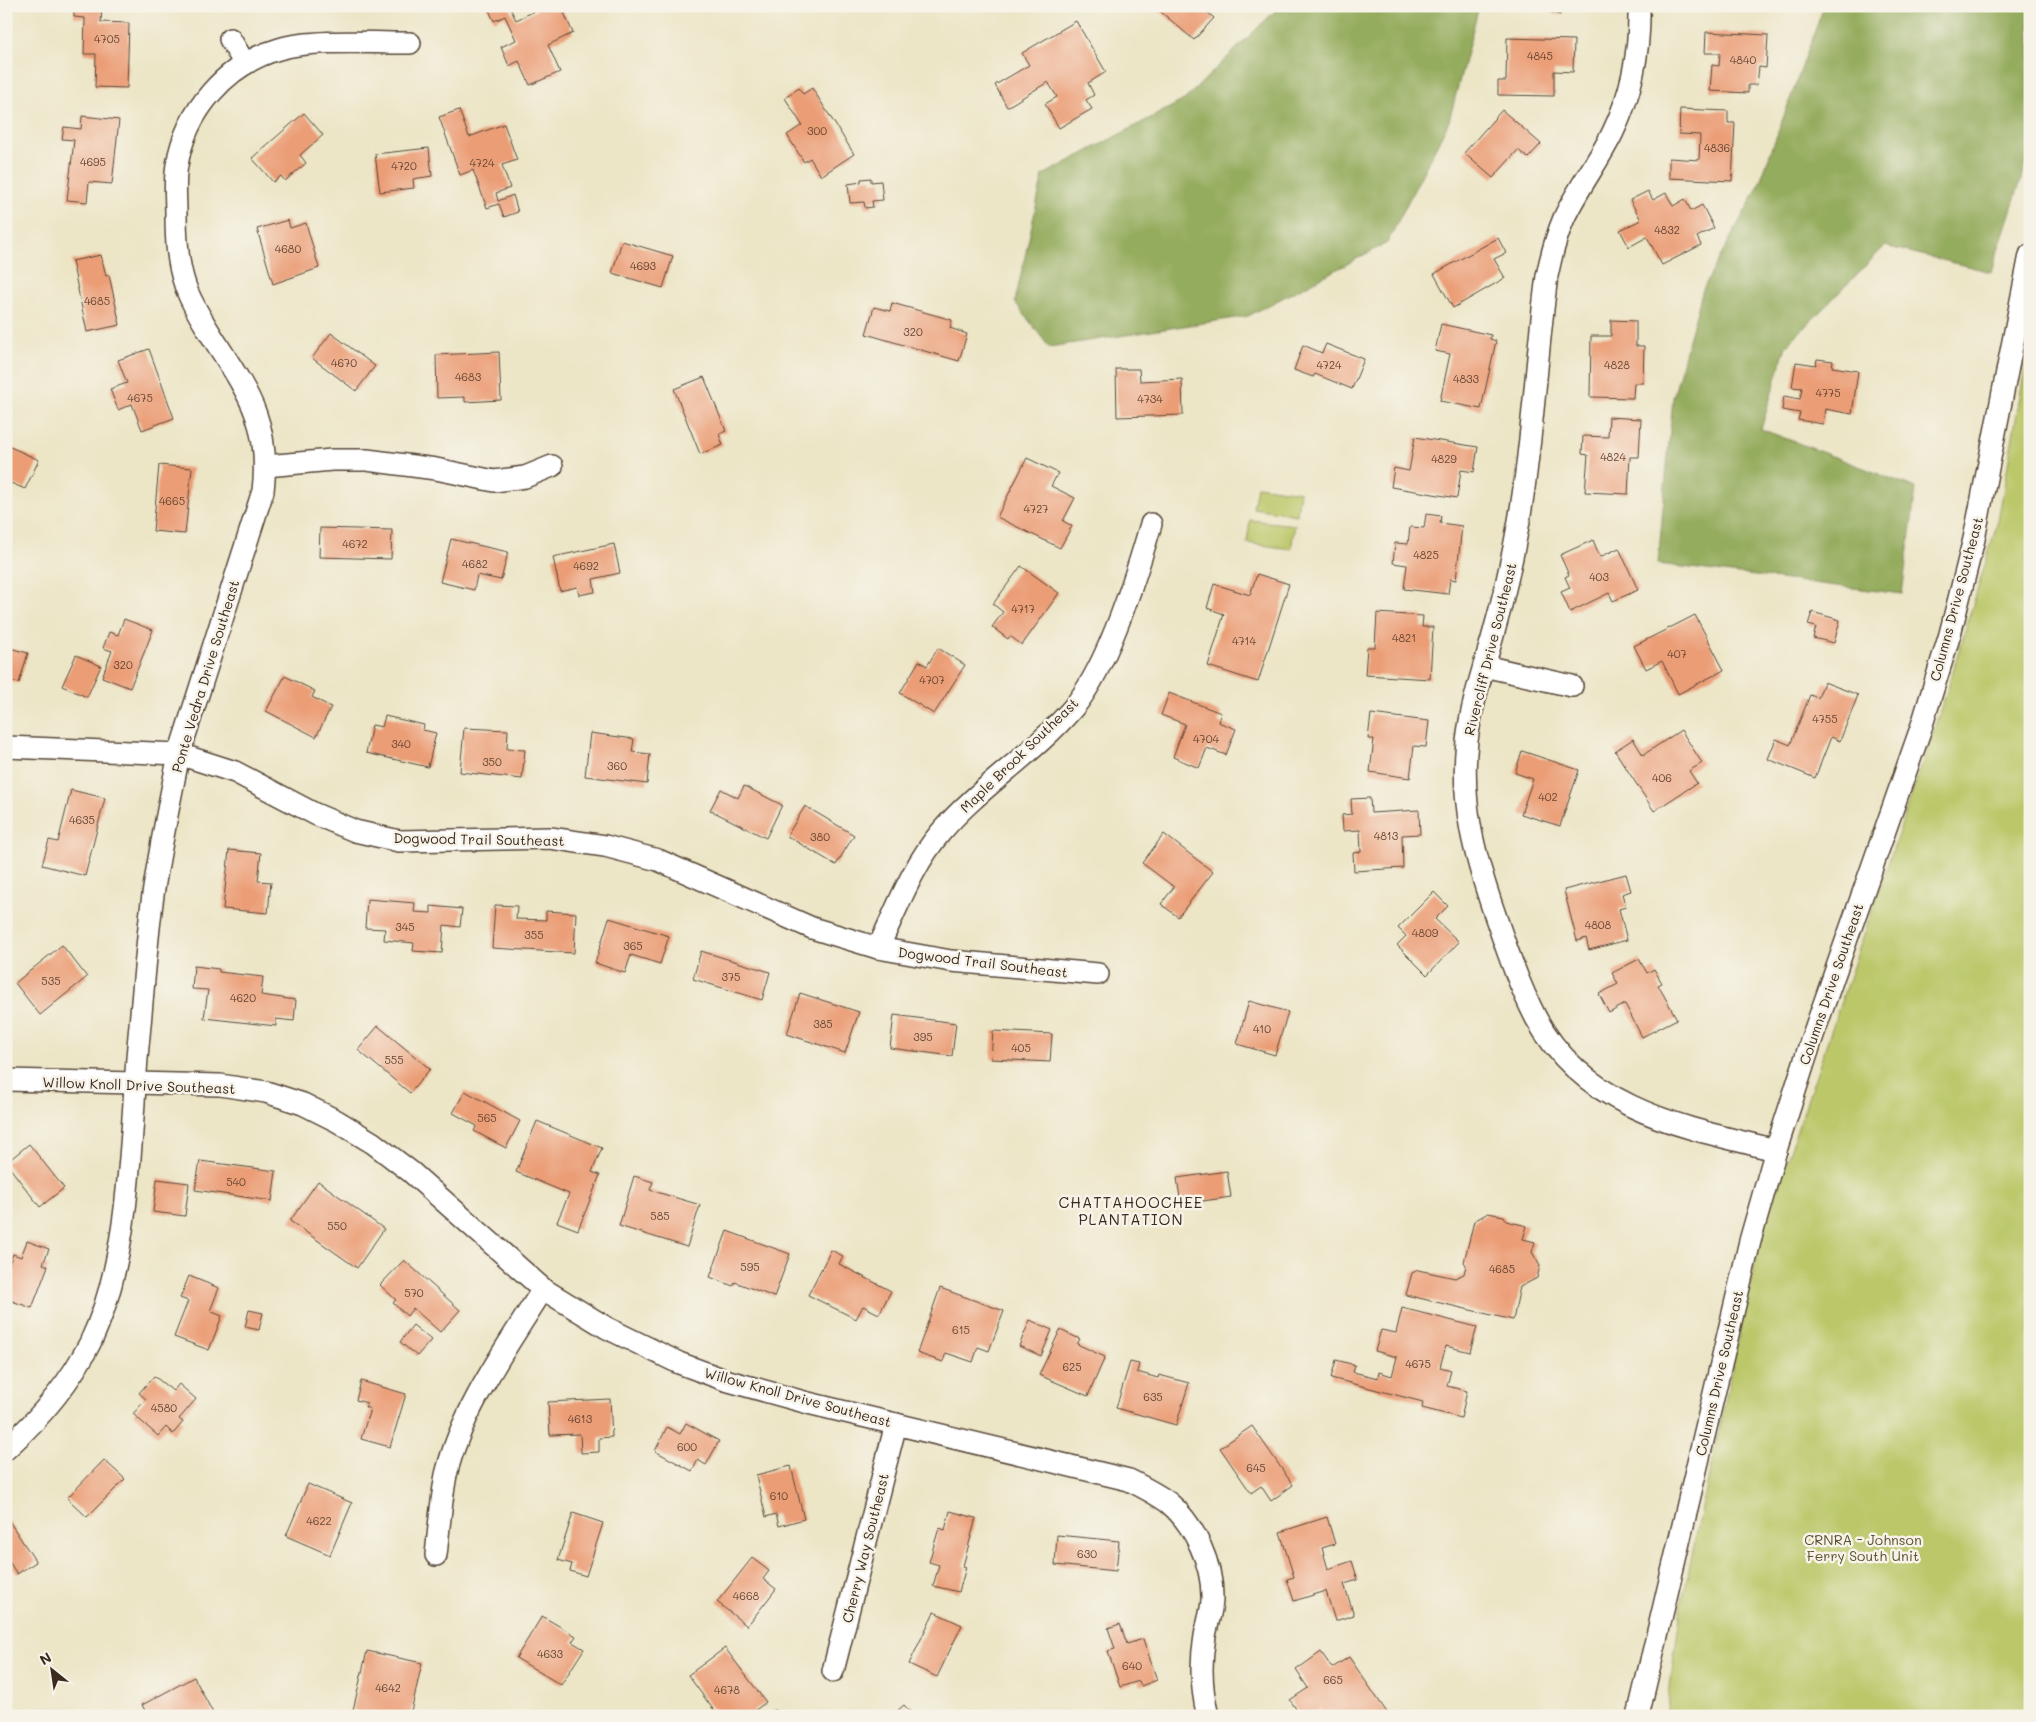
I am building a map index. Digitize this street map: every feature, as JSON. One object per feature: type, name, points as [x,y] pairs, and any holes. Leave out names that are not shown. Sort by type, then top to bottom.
[{"type":"street","name":"Rivercliff Drive Southeast","points":[[1639,6],[1638,42],[1634,68],[1622,111],[1613,133],[1565,217],[1551,257],[1543,303],[1519,521],[1504,593],[1472,709],[1467,742],[1465,767],[1469,824],[1481,875],[1522,989],[1549,1038],[1575,1068],[1625,1104],[1678,1126],[1776,1150]]},
{"type":"street","points":[[230,39],[245,64]]},
{"type":"street","name":"Ponte Vedra Drive Southeast","points":[[6,1449],[34,1423],[59,1395],[90,1342],[113,1277],[126,1198],[153,895],[179,754],[263,491],[266,466],[259,421],[249,394],[194,308],[185,285],[178,258],[176,232],[177,165],[183,143],[206,98],[228,75],[245,64],[280,49],[309,44],[410,43]]},
{"type":"street","name":"Columns Drive Southeast","points":[[1638,1716],[1750,1241],[1776,1150],[1812,1038],[1921,728],[1950,634],[1974,539],[2030,255]]},
{"type":"street","points":[[266,466],[332,460],[367,460],[436,469],[494,481],[525,477],[552,466]]},
{"type":"street","name":"Maple Brook Southeast","points":[[878,948],[919,863],[940,832],[976,796],[1074,707],[1095,675],[1123,606],[1151,524]]},
{"type":"street","points":[[1484,666],[1572,686]]},
{"type":"street","name":"Dogwood Trail Southeast","points":[[6,747],[179,754],[235,772],[315,814],[355,831],[399,841],[550,838],[605,846],[658,860],[812,928],[878,948],[951,961],[1098,974]]},
{"type":"street","name":"Willow Knoll Drive Southeast","points":[[6,1080],[220,1085],[266,1092],[303,1104],[337,1120],[373,1143],[411,1172],[543,1289],[608,1328],[679,1363],[779,1395],[1129,1480],[1169,1503],[1182,1517],[1205,1558],[1212,1598],[1202,1658],[1201,1678],[1208,1716]]},
{"type":"street","points":[[436,1555],[446,1475],[457,1442],[492,1371],[543,1289]]},
{"type":"street","name":"Cherry Way Southeast","points":[[833,1671],[896,1424]]},
{"type":"green space","points":[[1280,6],[1479,6],[1449,121],[1387,243],[1248,316],[1049,347],[1015,302],[1043,175],[1184,100]]},
{"type":"green space","points":[[1824,6],[2030,6],[2030,152],[1991,272],[1885,246],[1786,346],[1761,429],[1916,488],[1902,594],[1658,564],[1673,398],[1703,289],[1758,187]]},
{"type":"green space","name":"CRNRA - Johnson Ferry South Unit","points":[[2030,340],[2030,1716],[1666,1716],[1682,1601],[1760,1239],[1947,691],[1998,521]]},
{"type":"green space","points":[[1257,486],[1300,492],[1297,515],[1253,508]]},
{"type":"green space","points":[[1250,520],[1295,525],[1291,549],[1247,543]]},
{"type":"building","points":[[74,6],[102,6],[101,22],[129,23],[127,88],[95,87],[96,54],[84,54],[85,18],[74,17]]},
{"type":"building","points":[[487,6],[509,6],[516,20],[537,10],[535,6],[561,6],[573,33],[548,45],[560,72],[530,85],[519,61],[509,66],[501,47],[516,40],[505,16],[494,21]]},
{"type":"building","points":[[1154,6],[1200,6],[1214,18],[1194,40]]},
{"type":"building","points":[[1532,6],[1563,6],[1560,15]]},
{"type":"building","points":[[1076,21],[1106,72],[1088,83],[1094,95],[1086,100],[1092,109],[1059,128],[1045,104],[1057,97],[1048,82],[1007,107],[995,85],[1029,65],[1022,53]]},
{"type":"building","points":[[1706,32],[1768,35],[1766,68],[1759,67],[1757,85],[1748,85],[1748,93],[1710,91],[1712,65],[1719,66],[1720,53],[1705,53]]},
{"type":"building","points":[[1507,38],[1574,40],[1573,72],[1554,71],[1554,96],[1498,95],[1498,81],[1506,81]]},
{"type":"building","points":[[799,88],[803,94],[812,88],[854,154],[821,176],[810,158],[804,162],[787,135],[802,125],[785,98]]},
{"type":"building","points":[[1680,109],[1728,111],[1728,123],[1735,123],[1732,181],[1669,178],[1669,158],[1699,160],[1700,135],[1679,134]]},
{"type":"building","points":[[459,110],[469,137],[504,124],[517,160],[502,165],[510,188],[496,193],[498,201],[513,195],[518,212],[504,217],[499,204],[487,208],[473,170],[460,175],[439,117]]},
{"type":"building","points":[[1502,110],[1541,144],[1528,158],[1518,150],[1493,178],[1464,153]]},
{"type":"building","points":[[304,113],[323,135],[300,155],[306,163],[285,181],[281,176],[273,182],[252,158]]},
{"type":"building","points":[[82,116],[119,120],[112,184],[89,182],[87,202],[67,200],[74,140],[62,139],[64,127],[81,129]]},
{"type":"building","points":[[429,148],[432,176],[413,179],[414,188],[380,192],[375,154]]},
{"type":"building","points":[[871,178],[871,182],[881,181],[883,200],[872,201],[873,207],[865,208],[864,202],[850,203],[848,184],[861,182],[861,179]]},
{"type":"building","points":[[1648,191],[1653,200],[1666,193],[1673,206],[1685,199],[1691,211],[1702,205],[1714,228],[1697,237],[1701,245],[1662,265],[1647,237],[1629,247],[1620,230],[1641,220],[1630,200]]},
{"type":"building","points":[[288,220],[290,228],[306,223],[319,268],[273,284],[257,229]]},
{"type":"building","points":[[1498,238],[1506,253],[1494,259],[1505,278],[1453,308],[1434,274]]},
{"type":"building","points":[[622,241],[673,256],[663,288],[612,273]]},
{"type":"building","points":[[101,255],[106,276],[109,275],[120,325],[87,332],[72,261]]},
{"type":"building","points":[[892,303],[952,320],[950,328],[967,334],[959,361],[866,334],[874,307],[890,311]]},
{"type":"building","points":[[1611,320],[1636,321],[1636,346],[1644,346],[1643,383],[1634,383],[1633,398],[1590,397],[1591,336],[1611,336]]},
{"type":"building","points":[[1441,324],[1491,335],[1490,339],[1496,341],[1481,409],[1440,401],[1450,354],[1435,351]]},
{"type":"building","points":[[331,333],[375,366],[356,391],[312,358]]},
{"type":"building","points":[[1326,344],[1364,359],[1352,389],[1315,374],[1313,377],[1294,370],[1303,345],[1322,353]]},
{"type":"building","points":[[149,349],[174,418],[142,430],[132,404],[118,410],[110,389],[127,383],[118,360]]},
{"type":"building","points":[[499,352],[501,400],[465,402],[465,397],[437,398],[436,355]]},
{"type":"building","points":[[1817,359],[1833,361],[1832,367],[1858,371],[1852,414],[1825,409],[1823,424],[1798,420],[1800,413],[1782,410],[1784,396],[1800,399],[1802,388],[1792,387],[1796,362],[1816,365]]},
{"type":"building","points":[[1116,369],[1139,369],[1140,381],[1182,379],[1183,415],[1117,417]]},
{"type":"building","points":[[704,377],[726,431],[719,434],[723,445],[700,454],[674,389]]},
{"type":"building","points":[[1609,417],[1641,419],[1639,457],[1630,457],[1628,494],[1585,492],[1588,455],[1582,454],[1583,436],[1608,437]]},
{"type":"building","points":[[1415,437],[1478,447],[1474,472],[1461,470],[1457,498],[1391,487],[1394,468],[1409,471]]},
{"type":"building","points":[[6,445],[39,460],[25,489],[6,481]]},
{"type":"building","points":[[1027,458],[1058,473],[1051,486],[1075,498],[1063,521],[1072,526],[1060,548],[997,517]]},
{"type":"building","points":[[159,465],[192,468],[185,534],[153,531]]},
{"type":"building","points":[[1426,514],[1441,516],[1440,523],[1462,526],[1456,580],[1450,579],[1448,594],[1404,589],[1407,565],[1393,563],[1395,543],[1408,544],[1410,527],[1424,528]]},
{"type":"building","points":[[320,528],[392,530],[391,559],[319,557]]},
{"type":"building","points":[[451,539],[508,552],[501,580],[477,575],[474,590],[440,582]]},
{"type":"building","points":[[1593,540],[1600,557],[1619,548],[1638,590],[1613,601],[1609,593],[1570,612],[1561,592],[1570,588],[1565,577],[1569,575],[1560,555]]},
{"type":"building","points":[[614,544],[620,573],[593,579],[595,592],[579,595],[577,587],[560,591],[553,557]]},
{"type":"building","points":[[1021,566],[1059,593],[1022,645],[1010,636],[1008,639],[992,627],[1003,612],[993,604]]},
{"type":"building","points":[[1257,574],[1289,584],[1258,682],[1208,666],[1224,614],[1207,608],[1214,584],[1250,595]]},
{"type":"building","points":[[1812,612],[1840,620],[1834,643],[1813,638],[1816,627],[1808,625]]},
{"type":"building","points":[[1377,613],[1423,616],[1422,627],[1433,627],[1430,679],[1365,675],[1367,647],[1375,647]]},
{"type":"building","points":[[1695,615],[1724,670],[1678,694],[1662,661],[1646,669],[1634,646]]},
{"type":"building","points":[[124,619],[153,630],[130,688],[102,677],[112,651],[103,648],[109,632],[118,635]]},
{"type":"building","points":[[6,647],[28,653],[19,683],[6,680]]},
{"type":"building","points":[[938,648],[965,665],[934,714],[900,693],[919,661],[927,666]]},
{"type":"building","points":[[76,655],[101,666],[87,697],[62,686]]},
{"type":"building","points":[[285,676],[315,691],[312,697],[331,707],[316,737],[266,711]]},
{"type":"building","points":[[1824,682],[1858,695],[1840,741],[1831,737],[1815,778],[1768,759],[1776,739],[1790,745],[1810,695],[1818,698]]},
{"type":"building","points":[[1169,693],[1221,713],[1218,722],[1236,729],[1226,755],[1207,748],[1199,768],[1173,757],[1185,724],[1161,715]]},
{"type":"building","points":[[1371,714],[1429,721],[1426,747],[1414,746],[1410,778],[1370,772],[1374,739],[1368,739]]},
{"type":"building","points":[[385,716],[424,725],[423,730],[436,733],[428,767],[366,753],[372,725],[382,727]]},
{"type":"building","points":[[464,728],[508,730],[507,749],[525,750],[522,779],[460,772]]},
{"type":"building","points":[[1681,730],[1702,763],[1689,771],[1697,783],[1654,811],[1615,751],[1633,739],[1643,755]]},
{"type":"building","points":[[590,733],[634,739],[632,752],[650,754],[647,784],[585,776]]},
{"type":"building","points":[[1522,751],[1579,770],[1560,826],[1521,814],[1533,779],[1515,773]]},
{"type":"building","points":[[744,786],[782,805],[766,838],[710,810],[721,789],[738,798]]},
{"type":"building","points":[[71,790],[105,798],[85,876],[42,865],[49,840],[58,842]]},
{"type":"building","points":[[1370,798],[1371,813],[1419,810],[1420,834],[1402,835],[1403,868],[1354,871],[1353,853],[1361,852],[1360,830],[1343,831],[1342,815],[1352,814],[1351,799]]},
{"type":"building","points":[[805,806],[854,835],[836,865],[787,836]]},
{"type":"building","points":[[1164,834],[1213,872],[1178,917],[1161,904],[1174,887],[1142,863]]},
{"type":"building","points":[[229,850],[261,853],[258,881],[271,882],[268,913],[223,909]]},
{"type":"building","points":[[1626,874],[1631,891],[1622,894],[1626,907],[1619,909],[1627,940],[1589,950],[1586,938],[1577,941],[1564,890]]},
{"type":"building","points":[[1434,892],[1448,906],[1435,919],[1459,942],[1427,975],[1397,945],[1406,936],[1398,928]]},
{"type":"building","points":[[367,899],[415,903],[414,912],[431,913],[431,906],[462,909],[460,927],[444,925],[442,953],[413,951],[414,943],[384,940],[385,929],[365,928]]},
{"type":"building","points":[[495,905],[517,906],[516,919],[546,920],[546,911],[576,913],[574,953],[492,948]]},
{"type":"building","points":[[609,918],[669,936],[660,964],[631,955],[625,973],[595,963]]},
{"type":"building","points":[[62,945],[87,977],[40,1015],[15,983]]},
{"type":"building","points":[[701,951],[770,972],[762,1000],[693,979]]},
{"type":"building","points":[[1639,959],[1647,973],[1654,969],[1662,983],[1658,985],[1677,1019],[1642,1037],[1625,1004],[1609,1013],[1599,994],[1618,984],[1612,973]]},
{"type":"building","points":[[194,966],[219,969],[219,972],[263,977],[261,995],[296,1000],[294,1021],[276,1019],[276,1026],[204,1018],[208,990],[192,989]]},
{"type":"building","points":[[800,993],[859,1012],[845,1053],[787,1034]]},
{"type":"building","points":[[1249,1001],[1288,1012],[1275,1055],[1237,1044]]},
{"type":"building","points":[[894,1015],[956,1023],[952,1056],[890,1048]]},
{"type":"building","points":[[378,1026],[430,1069],[410,1093],[358,1050]]},
{"type":"building","points":[[993,1031],[1052,1034],[1050,1062],[991,1059]]},
{"type":"building","points":[[465,1091],[520,1121],[506,1148],[474,1131],[477,1126],[453,1113]]},
{"type":"building","points":[[537,1121],[602,1148],[592,1172],[600,1175],[578,1230],[557,1222],[569,1194],[516,1172]]},
{"type":"building","points":[[29,1144],[64,1188],[40,1207],[6,1163]]},
{"type":"building","points":[[200,1161],[276,1171],[272,1201],[195,1190]]},
{"type":"building","points":[[1227,1171],[1231,1197],[1181,1204],[1177,1178]]},
{"type":"building","points":[[634,1176],[653,1182],[650,1190],[700,1205],[687,1247],[619,1226]]},
{"type":"building","points":[[157,1179],[189,1183],[185,1216],[153,1212]]},
{"type":"building","points":[[318,1181],[384,1229],[357,1268],[290,1221]]},
{"type":"building","points":[[1488,1213],[1504,1216],[1506,1221],[1527,1226],[1523,1239],[1535,1242],[1532,1252],[1540,1266],[1537,1278],[1520,1287],[1513,1320],[1406,1295],[1412,1273],[1418,1270],[1455,1278],[1464,1274],[1466,1265],[1464,1262],[1474,1221]]},
{"type":"building","points":[[727,1231],[790,1254],[774,1297],[735,1282],[733,1286],[710,1277]]},
{"type":"building","points":[[27,1241],[49,1249],[43,1264],[48,1266],[32,1308],[6,1299],[6,1272],[13,1254],[21,1257]]},
{"type":"building","points":[[831,1250],[843,1256],[839,1264],[891,1291],[879,1314],[863,1306],[856,1319],[808,1295]]},
{"type":"building","points":[[404,1260],[460,1310],[440,1332],[413,1308],[407,1316],[393,1303],[396,1300],[380,1285]]},
{"type":"building","points":[[189,1276],[219,1288],[210,1311],[222,1316],[209,1350],[174,1337],[188,1301],[180,1298]]},
{"type":"building","points":[[940,1288],[1004,1311],[989,1351],[978,1347],[973,1362],[946,1353],[943,1362],[917,1353]]},
{"type":"building","points":[[1402,1308],[1477,1327],[1470,1352],[1446,1346],[1440,1367],[1451,1370],[1447,1386],[1467,1391],[1461,1418],[1422,1408],[1423,1402],[1331,1378],[1336,1360],[1355,1365],[1353,1372],[1378,1378],[1379,1372],[1392,1376],[1397,1357],[1375,1351],[1381,1330],[1396,1333]]},
{"type":"building","points":[[249,1310],[263,1313],[259,1330],[245,1327]]},
{"type":"building","points":[[1030,1320],[1052,1330],[1041,1356],[1019,1346]]},
{"type":"building","points":[[413,1325],[431,1340],[417,1356],[400,1342]]},
{"type":"building","points":[[1060,1330],[1080,1339],[1077,1344],[1105,1357],[1088,1396],[1039,1375]]},
{"type":"building","points":[[1130,1362],[1139,1364],[1137,1372],[1158,1378],[1159,1375],[1189,1383],[1176,1425],[1116,1408]]},
{"type":"building","points":[[154,1376],[173,1391],[179,1384],[196,1399],[179,1419],[183,1422],[173,1434],[166,1427],[158,1436],[133,1414],[146,1399],[139,1393]]},
{"type":"building","points":[[361,1381],[406,1394],[390,1447],[361,1439],[370,1409],[365,1407],[367,1403],[356,1400]]},
{"type":"building","points":[[610,1399],[612,1437],[599,1438],[599,1452],[581,1453],[580,1434],[550,1435],[548,1402]]},
{"type":"building","points":[[686,1423],[719,1441],[706,1465],[698,1460],[692,1471],[655,1451],[667,1427],[680,1434]]},
{"type":"building","points":[[1252,1426],[1293,1485],[1271,1501],[1261,1486],[1251,1493],[1220,1448]]},
{"type":"building","points":[[104,1460],[125,1479],[87,1517],[67,1498]]},
{"type":"building","points":[[791,1466],[804,1519],[779,1526],[776,1514],[766,1517],[756,1475]]},
{"type":"building","points":[[308,1484],[352,1503],[330,1555],[286,1536]]},
{"type":"building","points":[[950,1511],[976,1518],[963,1566],[966,1567],[959,1592],[933,1586],[939,1565],[929,1562],[939,1528],[945,1530]]},
{"type":"building","points":[[573,1513],[603,1523],[586,1576],[570,1571],[572,1564],[558,1560]]},
{"type":"building","points":[[1327,1517],[1335,1544],[1322,1548],[1328,1569],[1352,1561],[1358,1580],[1344,1584],[1354,1615],[1335,1621],[1326,1591],[1294,1601],[1287,1579],[1294,1577],[1280,1532]]},
{"type":"building","points":[[9,1521],[36,1562],[17,1574],[10,1563],[6,1565],[6,1523]]},
{"type":"building","points":[[1057,1535],[1119,1541],[1116,1571],[1055,1565]]},
{"type":"building","points":[[752,1558],[769,1571],[763,1579],[776,1589],[747,1626],[717,1602]]},
{"type":"building","points":[[934,1612],[962,1625],[937,1677],[909,1664]]},
{"type":"building","points":[[542,1616],[576,1636],[572,1642],[584,1649],[561,1685],[516,1658]]},
{"type":"building","points":[[1120,1624],[1127,1644],[1143,1639],[1157,1680],[1141,1686],[1139,1681],[1120,1687],[1108,1651],[1115,1649],[1108,1628]]},
{"type":"building","points":[[725,1648],[766,1702],[748,1716],[718,1716],[688,1675]]},
{"type":"building","points":[[367,1651],[422,1663],[410,1716],[379,1716],[353,1710]]},
{"type":"building","points":[[1321,1652],[1332,1668],[1349,1657],[1388,1714],[1325,1716],[1320,1709],[1311,1716],[1301,1716],[1290,1700],[1308,1688],[1296,1670]]},
{"type":"building","points":[[194,1677],[214,1715],[148,1716],[142,1705]]},
{"type":"building","points":[[904,1705],[914,1716],[891,1716]]},
{"type":"building","points":[[774,1710],[793,1715],[793,1716],[772,1716]]},
{"type":"district","name":"CHATTAHOOCHEE PLANTATION","points":[[1131,1210]]}]
